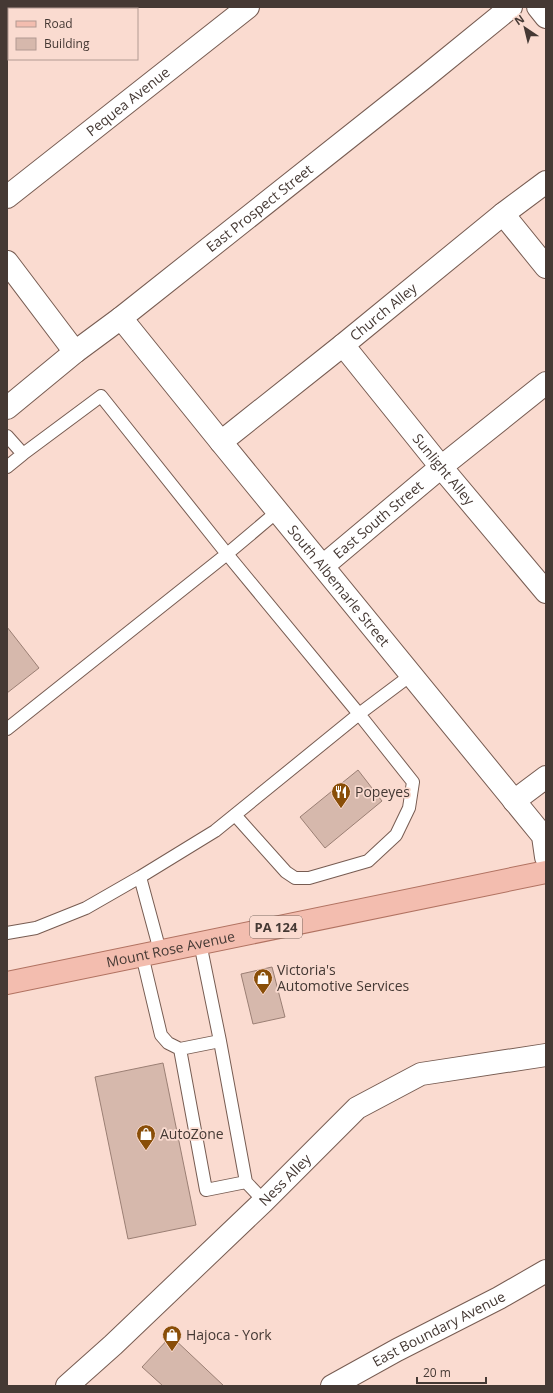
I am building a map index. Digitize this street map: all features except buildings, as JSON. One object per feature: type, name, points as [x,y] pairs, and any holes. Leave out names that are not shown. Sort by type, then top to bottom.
[{"type":"main road","name":"Mount Rose Avenue","points":[[7,983],[546,872]]},
{"type":"street","name":"Pequea Avenue","points":[[7,197],[248,7]]},
{"type":"street","name":"East Prospect Street","points":[[7,408],[75,352],[121,318],[425,77],[510,7]]},
{"type":"street","points":[[538,7],[546,17]]},
{"type":"street","name":"Church Alley","points":[[221,442],[343,345],[503,214],[546,182]]},
{"type":"street","points":[[503,214],[546,267]]},
{"type":"street","points":[[7,262],[75,352]]},
{"type":"street","name":"South Albemarle Street","points":[[121,318],[543,836],[546,857]]},
{"type":"street","name":"Sunlight Alley","points":[[343,345],[546,592]]},
{"type":"street","name":"East South Street","points":[[323,566],[546,383]]},
{"type":"street","points":[[514,801],[546,777]]},
{"type":"street","name":"Ness Alley","points":[[67,1386],[113,1345],[264,1201],[357,1108],[421,1074],[546,1055]]},
{"type":"street","name":"East Boundary Avenue","points":[[332,1386],[397,1350],[499,1298],[546,1272]]},
{"type":"lane","points":[[7,467],[101,396],[227,554],[413,782],[409,808],[396,835],[368,861],[309,878],[295,878],[286,872],[235,815]]},
{"type":"lane","points":[[7,436],[23,454]]},
{"type":"lane","points":[[7,729],[227,554],[278,511]]},
{"type":"lane","points":[[7,933],[36,928],[86,908],[215,831],[359,714],[411,675]]},
{"type":"lane","points":[[140,877],[161,1036],[168,1043],[180,1049],[220,1041]]},
{"type":"lane","points":[[200,943],[246,1182],[264,1201]]},
{"type":"lane","points":[[180,1049],[206,1190],[246,1182]]},
{"type":"place","name":"Popeyes","points":[[341,809]]},
{"type":"place","name":"Victoria's Automotive Services","points":[[263,995]]},
{"type":"place","name":"AutoZone","points":[[146,1151]]},
{"type":"place","name":"Hajoca - York","points":[[172,1352]]}]
